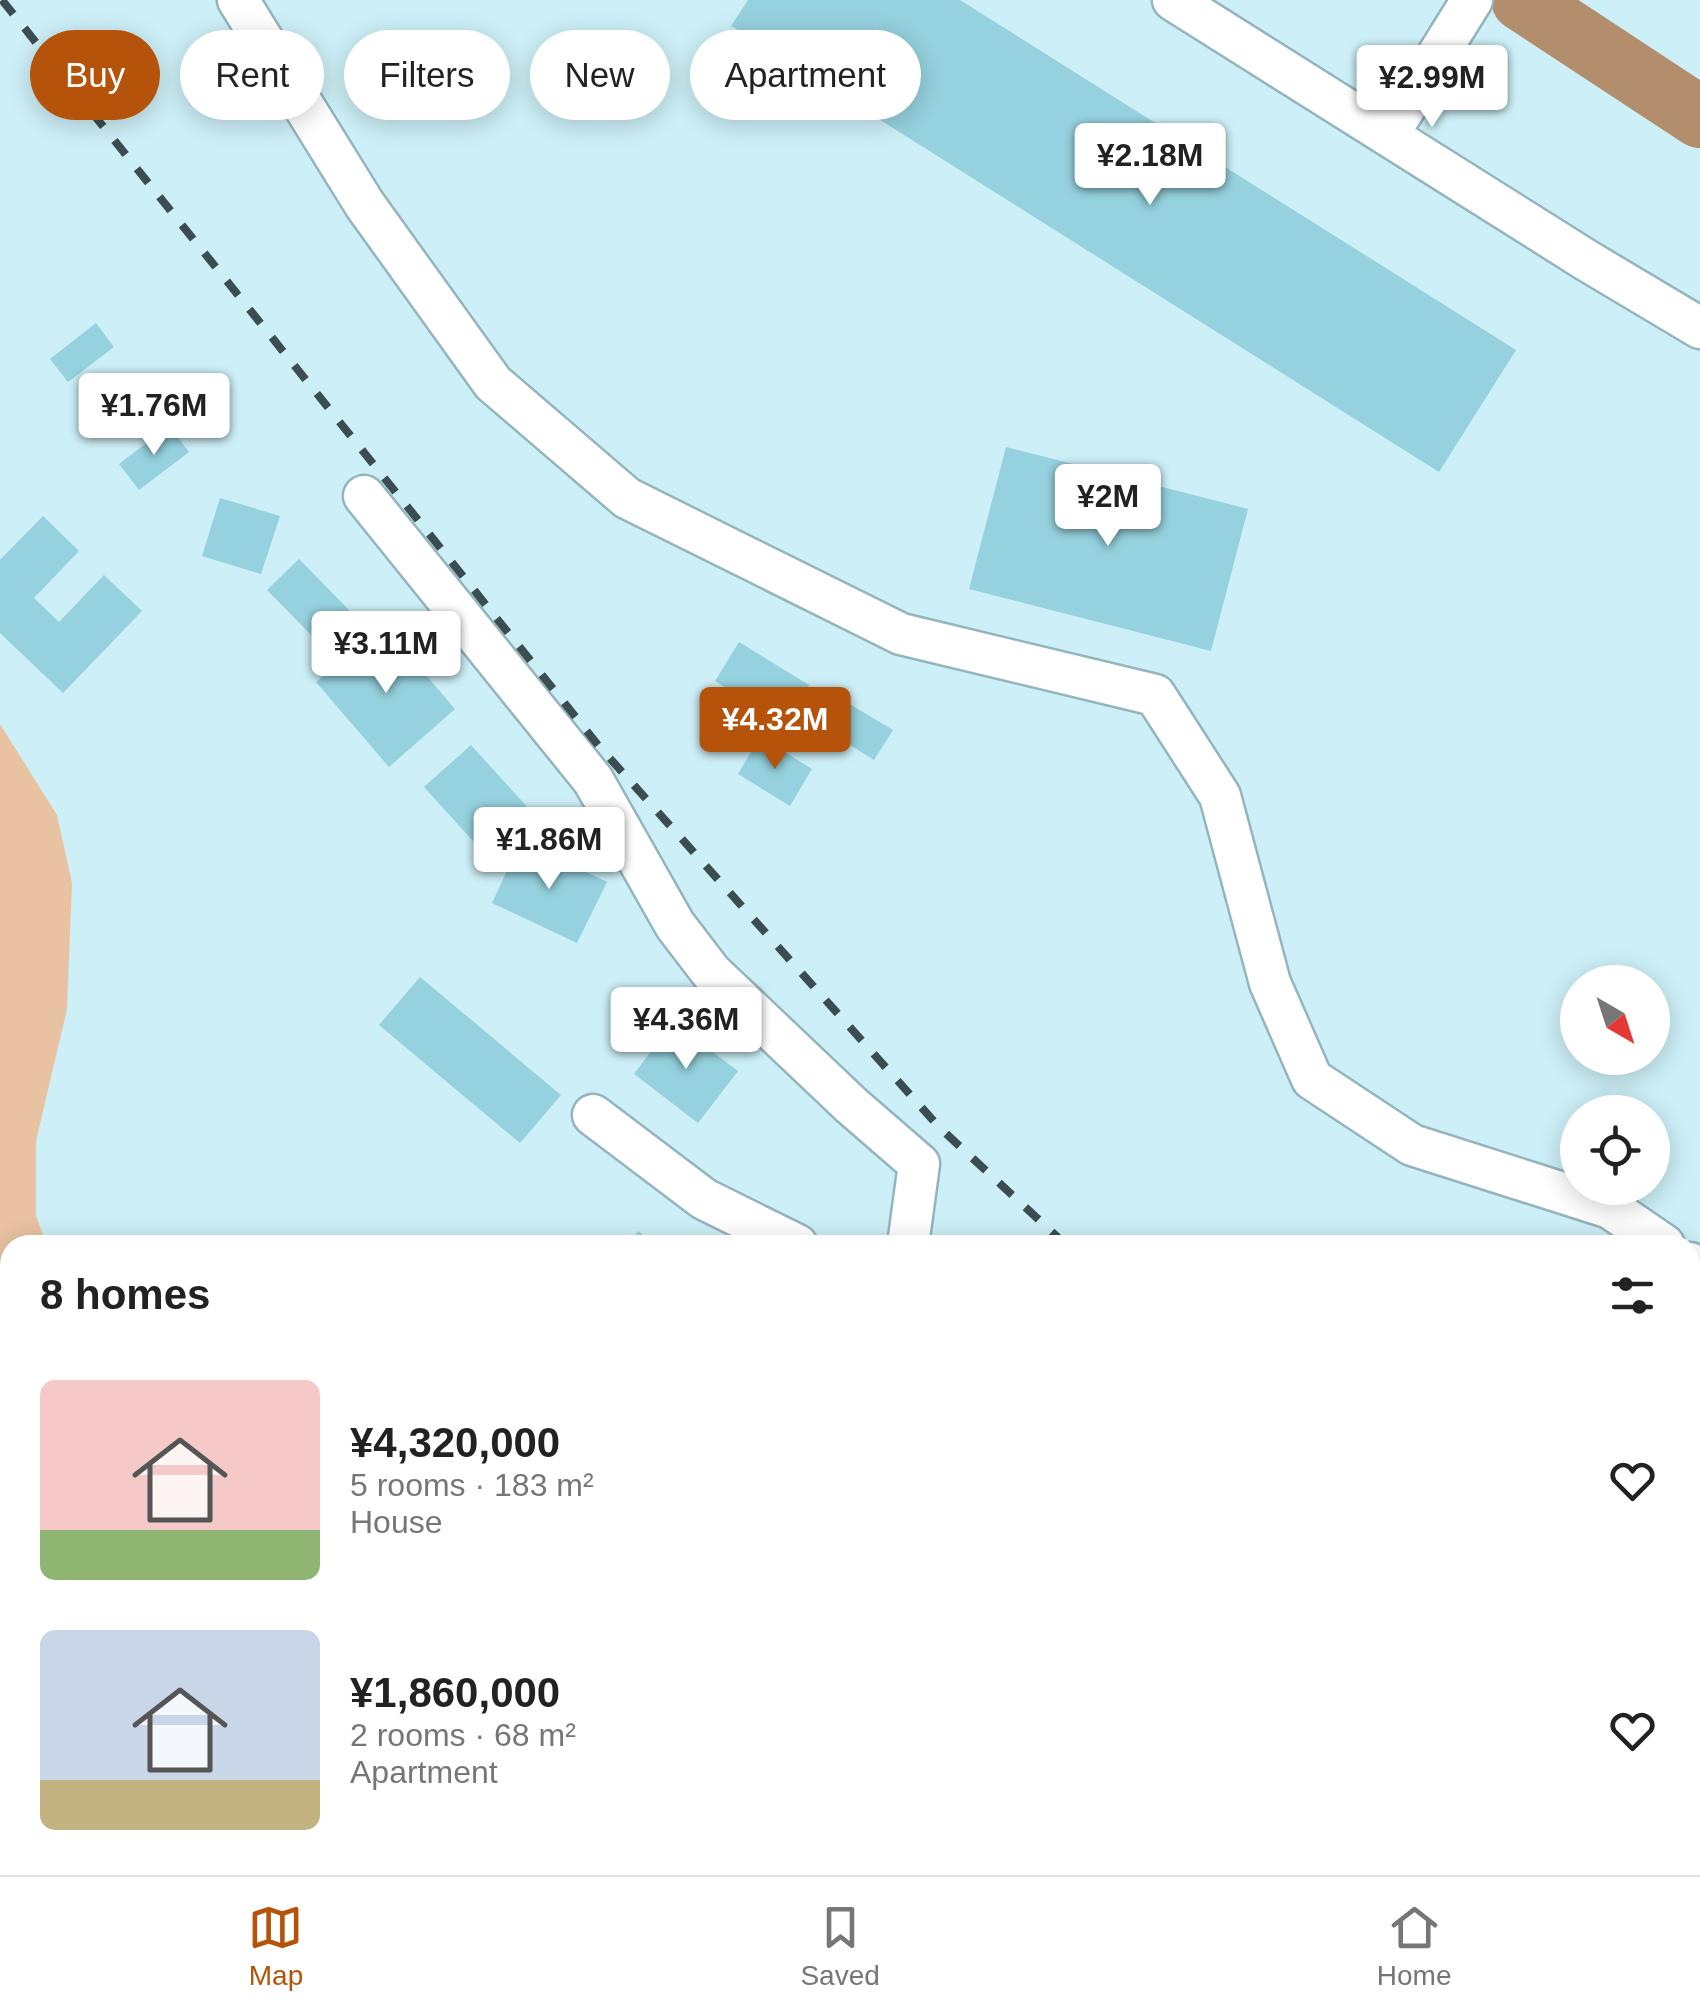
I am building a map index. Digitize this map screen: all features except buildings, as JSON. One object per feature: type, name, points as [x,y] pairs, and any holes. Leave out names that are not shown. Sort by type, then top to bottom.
[{"type":"street","points":[[238,0],[365,205],[493,384],[626,498],[901,634],[1155,695],[1220,796],[1270,982],[1312,1080],[1412,1145],[1610,1208],[1649,1235]]},
{"type":"street","points":[[1173,0],[1700,328]]},
{"type":"street","points":[[1388,135],[1472,0]]},
{"type":"street","points":[[364,496],[592,780],[675,926],[711,972],[918,1164],[909,1235]]},
{"type":"street","points":[[592,1116],[704,1199],[778,1235]]},
{"type":"shaded area","points":[[0,724],[57,815],[72,883],[67,1009],[36,1141],[36,1216],[43,1235],[0,1235]]},
{"type":"waterway","points":[[1522,0],[1700,117]]},
{"type":"railway","points":[[2,0],[598,745],[939,1127],[1055,1235]]}]
